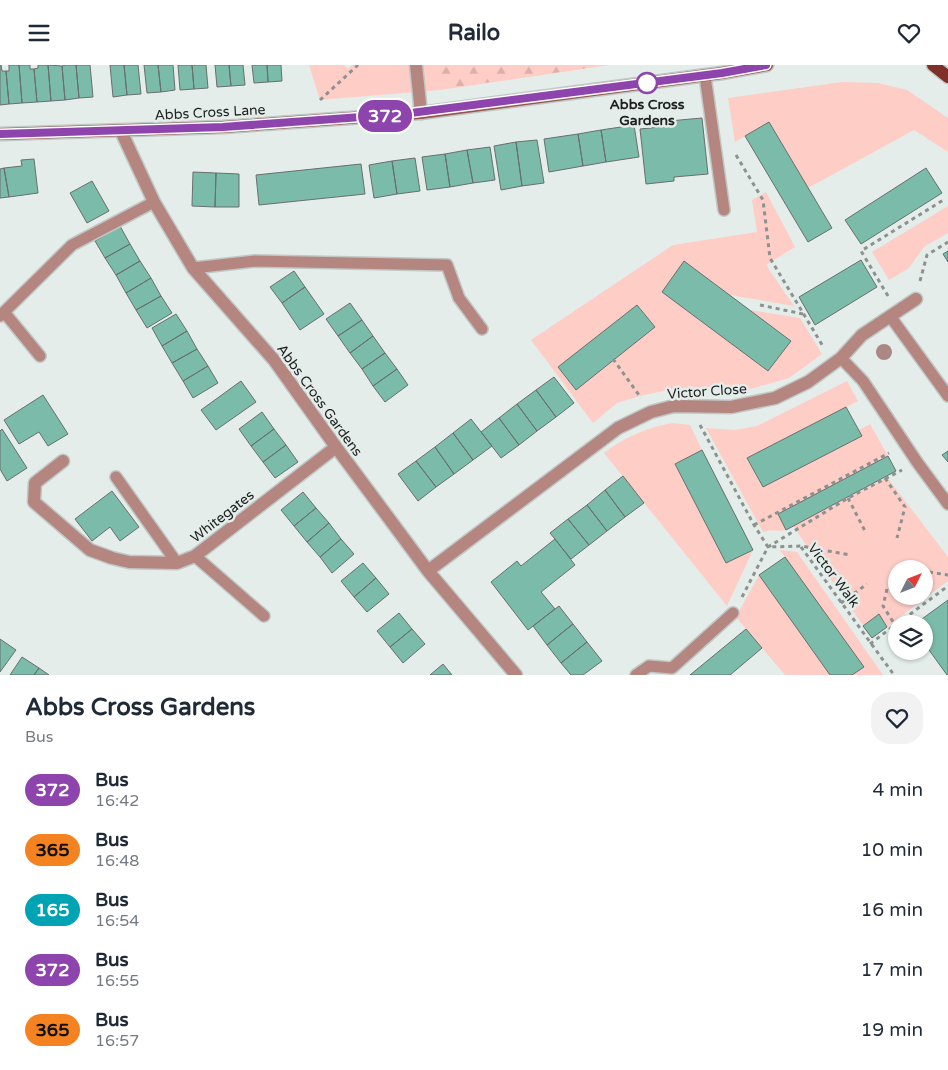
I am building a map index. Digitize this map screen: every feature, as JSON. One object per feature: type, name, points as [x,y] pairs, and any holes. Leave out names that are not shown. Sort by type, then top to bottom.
[{"type":"main road","points":[[933,65],[948,77]]},
{"type":"street","points":[[416,65],[421,113]]},
{"type":"street","name":"Abbs Cross Lane","points":[[0,134],[296,123],[421,113],[705,76],[767,65]]},
{"type":"street","name":"Abbs Cross Gardens","points":[[121,131],[154,202],[193,268],[274,360],[428,571],[516,675]]},
{"type":"street","name":"Victor Close","points":[[428,571],[618,428],[651,412],[674,406],[731,407],[775,398],[808,382],[837,361],[862,335],[916,299]]},
{"type":"street","name":"Whitegates","points":[[63,461],[35,483],[34,502],[90,550],[112,558],[130,561],[177,563],[195,556],[336,447]]},
{"type":"lane","points":[[705,76],[724,210]]},
{"type":"lane","points":[[40,356],[2,314],[72,245],[154,202]]},
{"type":"lane","points":[[193,268],[255,261],[447,265],[459,298],[482,329]]},
{"type":"lane","points":[[894,313],[948,396]]},
{"type":"lane","points":[[837,361],[863,381],[905,445],[948,504]]},
{"type":"lane","points":[[116,477],[177,563]]},
{"type":"lane","points":[[195,556],[264,616]]},
{"type":"lane","points":[[636,675],[649,666],[672,668],[733,613]]},
{"type":"path","points":[[296,123],[358,65]]},
{"type":"path","points":[[735,153],[763,200],[770,258],[804,314],[837,361]]},
{"type":"path","points":[[894,313],[861,251],[945,199]]},
{"type":"path","points":[[916,299],[927,255],[948,242]]},
{"type":"path","points":[[760,305],[804,314]]},
{"type":"path","points":[[613,359],[651,412]]},
{"type":"path","points":[[690,407],[754,525],[768,547]]},
{"type":"path","points":[[754,525],[905,445]]},
{"type":"path","points":[[733,613],[768,547],[848,498],[917,462]]},
{"type":"path","points":[[885,478],[905,507],[897,537]]},
{"type":"path","points":[[848,498],[865,531]]},
{"type":"path","points":[[800,546],[850,555]]},
{"type":"path","name":"Victor Walk","points":[[768,547],[800,546],[894,675]]},
{"type":"path","points":[[933,573],[948,575]]},
{"type":"path","points":[[841,603],[868,584]]},
{"type":"path","points":[[933,597],[948,586]]},
{"type":"path","points":[[887,589],[883,606],[890,615]]},
{"type":"path","points":[[909,615],[923,605]]},
{"type":"path","points":[[870,644],[888,630]]},
{"type":"green space","points":[[309,65],[344,65],[348,69],[352,65],[609,65],[440,90],[320,100]]},
{"type":"green space","points":[[431,65],[609,65],[456,87]]},
{"type":"green space","points":[[842,82],[878,83],[907,90],[948,118],[948,152],[914,130],[808,188],[769,122],[735,142],[728,98]]},
{"type":"green space","points":[[766,192],[795,247],[766,265],[794,306],[730,295],[684,261],[662,292],[768,371],[791,340],[750,310],[800,318],[822,354],[789,378],[743,391],[677,388],[640,396],[617,403],[593,423],[531,340],[673,245],[757,232],[752,200]],"holes":[[[638,305],[655,327],[575,389],[558,367]]]},
{"type":"green space","points":[[948,206],[948,233],[924,247],[909,268],[889,280],[872,252]]},
{"type":"green space","points":[[847,381],[858,401],[747,458],[762,487],[861,436],[859,430],[870,424],[888,456],[786,530],[763,532],[706,428],[735,430],[757,426]]},
{"type":"green space","points":[[672,423],[690,425],[702,450],[675,465],[726,563],[753,550],[727,606],[604,453],[636,434]]},
{"type":"green space","points":[[887,477],[948,557],[948,581],[933,592],[933,560],[888,560],[888,605],[916,605],[903,615],[888,615],[888,626],[872,638],[793,526]]},
{"type":"green space","points":[[780,550],[797,552],[883,675],[852,675],[863,666]]},
{"type":"green space","points":[[759,575],[830,675],[785,675],[736,617]]},
{"type":"building","points":[[0,65],[2,71],[6,71],[9,104],[0,105]]},
{"type":"building","points":[[9,65],[19,65],[22,103],[9,104],[6,71],[9,71]]},
{"type":"building","points":[[19,65],[30,65],[30,69],[34,69],[37,102],[22,103]]},
{"type":"building","points":[[38,65],[48,65],[51,101],[37,102],[34,69],[38,68]]},
{"type":"building","points":[[48,65],[62,66],[65,100],[51,101]]},
{"type":"building","points":[[76,65],[79,98],[65,100],[62,66]]},
{"type":"building","points":[[76,65],[90,65],[93,97],[79,98]]},
{"type":"building","points":[[110,65],[124,65],[127,95],[113,97]]},
{"type":"building","points":[[124,65],[138,65],[141,94],[127,95]]},
{"type":"building","points":[[144,65],[158,65],[161,92],[147,93]]},
{"type":"building","points":[[158,65],[173,65],[175,90],[161,92]]},
{"type":"building","points":[[178,65],[192,65],[194,89],[180,90]]},
{"type":"building","points":[[192,65],[206,65],[208,88],[194,89]]},
{"type":"building","points":[[215,65],[229,65],[231,86],[217,87]]},
{"type":"building","points":[[229,65],[243,65],[245,85],[231,86]]},
{"type":"building","points":[[252,65],[267,65],[268,82],[254,83]]},
{"type":"building","points":[[267,65],[281,65],[282,81],[268,82]]},
{"type":"building","points":[[702,118],[708,174],[674,177],[674,181],[646,184],[640,129],[670,126],[669,121]]},
{"type":"building","points":[[769,122],[832,228],[808,242],[745,136]]},
{"type":"building","points":[[634,125],[639,157],[606,162],[601,130]]},
{"type":"building","points":[[601,130],[606,162],[583,166],[578,134]]},
{"type":"building","points":[[578,134],[583,166],[549,172],[544,139]]},
{"type":"building","points":[[537,140],[544,183],[522,186],[516,142]]},
{"type":"building","points":[[516,142],[522,186],[501,190],[494,146]]},
{"type":"building","points":[[490,147],[495,180],[473,183],[467,150]]},
{"type":"building","points":[[467,150],[473,183],[450,187],[445,154]]},
{"type":"building","points":[[445,154],[450,187],[427,190],[422,157]]},
{"type":"building","points":[[415,158],[420,191],[397,194],[392,161]]},
{"type":"building","points":[[34,159],[38,193],[9,197],[4,168],[22,166],[21,160]]},
{"type":"building","points":[[392,161],[397,194],[374,198],[369,165]]},
{"type":"building","points":[[361,164],[365,194],[259,205],[256,175]]},
{"type":"building","points":[[4,168],[9,197],[0,198],[0,169]]},
{"type":"building","points":[[926,168],[942,193],[861,244],[845,220]]},
{"type":"building","points":[[193,172],[216,173],[215,207],[192,206]]},
{"type":"building","points":[[216,173],[239,174],[239,207],[215,207]]},
{"type":"building","points":[[92,181],[109,211],[87,223],[70,193]]},
{"type":"building","points":[[120,226],[130,244],[105,258],[95,241]]},
{"type":"building","points":[[130,244],[140,261],[116,275],[105,258]]},
{"type":"building","points":[[948,251],[948,262],[943,254]]},
{"type":"building","points":[[861,260],[877,287],[815,325],[799,297]]},
{"type":"building","points":[[140,261],[151,278],[126,293],[116,275]]},
{"type":"building","points":[[684,261],[791,341],[768,371],[662,292]]},
{"type":"building","points":[[294,271],[305,287],[282,303],[270,287]]},
{"type":"building","points":[[151,278],[161,296],[136,310],[126,293]]},
{"type":"building","points":[[305,287],[324,314],[300,330],[282,303]]},
{"type":"building","points":[[161,296],[172,313],[147,328],[136,310]]},
{"type":"building","points":[[350,303],[362,320],[338,336],[326,319]]},
{"type":"building","points":[[637,305],[655,327],[576,390],[558,367]]},
{"type":"building","points":[[176,314],[187,331],[162,346],[152,328]]},
{"type":"building","points":[[362,320],[373,336],[350,353],[338,336]]},
{"type":"building","points":[[187,331],[197,349],[172,363],[162,346]]},
{"type":"building","points":[[373,336],[385,353],[362,369],[350,353]]},
{"type":"building","points":[[197,349],[208,366],[183,381],[172,363]]},
{"type":"building","points":[[385,353],[397,369],[373,386],[362,369]]},
{"type":"building","points":[[208,366],[218,383],[193,398],[183,381]]},
{"type":"building","points":[[397,369],[408,385],[385,402],[373,386]]},
{"type":"building","points":[[554,377],[574,403],[556,417],[536,390]]},
{"type":"building","points":[[241,381],[256,402],[216,430],[201,410]]},
{"type":"building","points":[[536,390],[556,417],[537,431],[517,404]]},
{"type":"building","points":[[43,395],[68,434],[48,446],[39,432],[19,444],[4,420]]},
{"type":"building","points":[[517,404],[537,431],[519,445],[499,418]]},
{"type":"building","points":[[846,407],[862,436],[763,487],[747,458]]},
{"type":"building","points":[[262,412],[274,429],[251,446],[239,429]]},
{"type":"building","points":[[499,418],[519,445],[501,458],[481,432]]},
{"type":"building","points":[[471,419],[492,446],[473,460],[453,433]]},
{"type":"building","points":[[2,429],[27,468],[7,481],[0,469],[0,431]]},
{"type":"building","points":[[274,429],[286,445],[263,462],[251,446]]},
{"type":"building","points":[[453,433],[473,460],[454,474],[435,447]]},
{"type":"building","points":[[286,445],[298,462],[275,478],[263,462]]},
{"type":"building","points":[[435,447],[454,474],[436,487],[416,461]]},
{"type":"building","points":[[702,450],[753,550],[726,563],[675,464]]},
{"type":"building","points":[[948,451],[948,462],[942,455]]},
{"type":"building","points":[[888,456],[896,471],[786,530],[778,514]]},
{"type":"building","points":[[416,461],[436,487],[418,501],[398,474]]},
{"type":"building","points":[[623,476],[644,503],[625,517],[605,490]]},
{"type":"building","points":[[605,490],[625,517],[607,531],[587,505]]},
{"type":"building","points":[[112,491],[139,527],[120,541],[110,527],[92,541],[75,519]]},
{"type":"building","points":[[303,492],[316,508],[294,526],[281,510]]},
{"type":"building","points":[[587,505],[607,531],[589,545],[568,519]]},
{"type":"building","points":[[316,508],[329,523],[307,542],[294,526]]},
{"type":"building","points":[[568,519],[589,545],[571,559],[550,533]]},
{"type":"building","points":[[329,523],[341,539],[320,557],[307,542]]},
{"type":"building","points":[[341,539],[354,554],[332,573],[320,557]]},
{"type":"building","points":[[555,539],[575,565],[541,592],[555,609],[528,630],[491,582],[517,561],[521,566]]},
{"type":"building","points":[[785,557],[864,667],[852,675],[830,675],[759,575]]},
{"type":"building","points":[[363,563],[376,578],[354,597],[341,581]]},
{"type":"building","points":[[376,578],[389,594],[367,612],[354,597]]},
{"type":"building","points":[[948,600],[948,675],[933,656],[933,615],[927,615]]},
{"type":"building","points":[[559,606],[573,624],[547,645],[533,626]]},
{"type":"building","points":[[399,613],[412,629],[390,647],[377,631]]},
{"type":"building","points":[[879,614],[887,627],[872,638],[863,626]]},
{"type":"building","points":[[573,624],[587,642],[561,663],[547,645]]},
{"type":"building","points":[[412,629],[425,644],[403,663],[390,647]]},
{"type":"building","points":[[746,629],[762,648],[730,675],[690,675]]},
{"type":"building","points":[[0,639],[16,650],[0,672]]},
{"type":"building","points":[[587,642],[602,661],[583,675],[571,675],[561,663]]},
{"type":"building","points":[[22,657],[39,668],[34,675],[10,675]]},
{"type":"building","points":[[443,664],[452,675],[430,675]]},
{"type":"building","points":[[39,668],[49,675],[34,675]]},
{"type":"bus line","name":"372","points":[[0,134],[223,127],[421,113],[722,73],[766,65]]},
{"type":"place","name":"Abbs Cross Gardens","points":[[647,83]]}]
